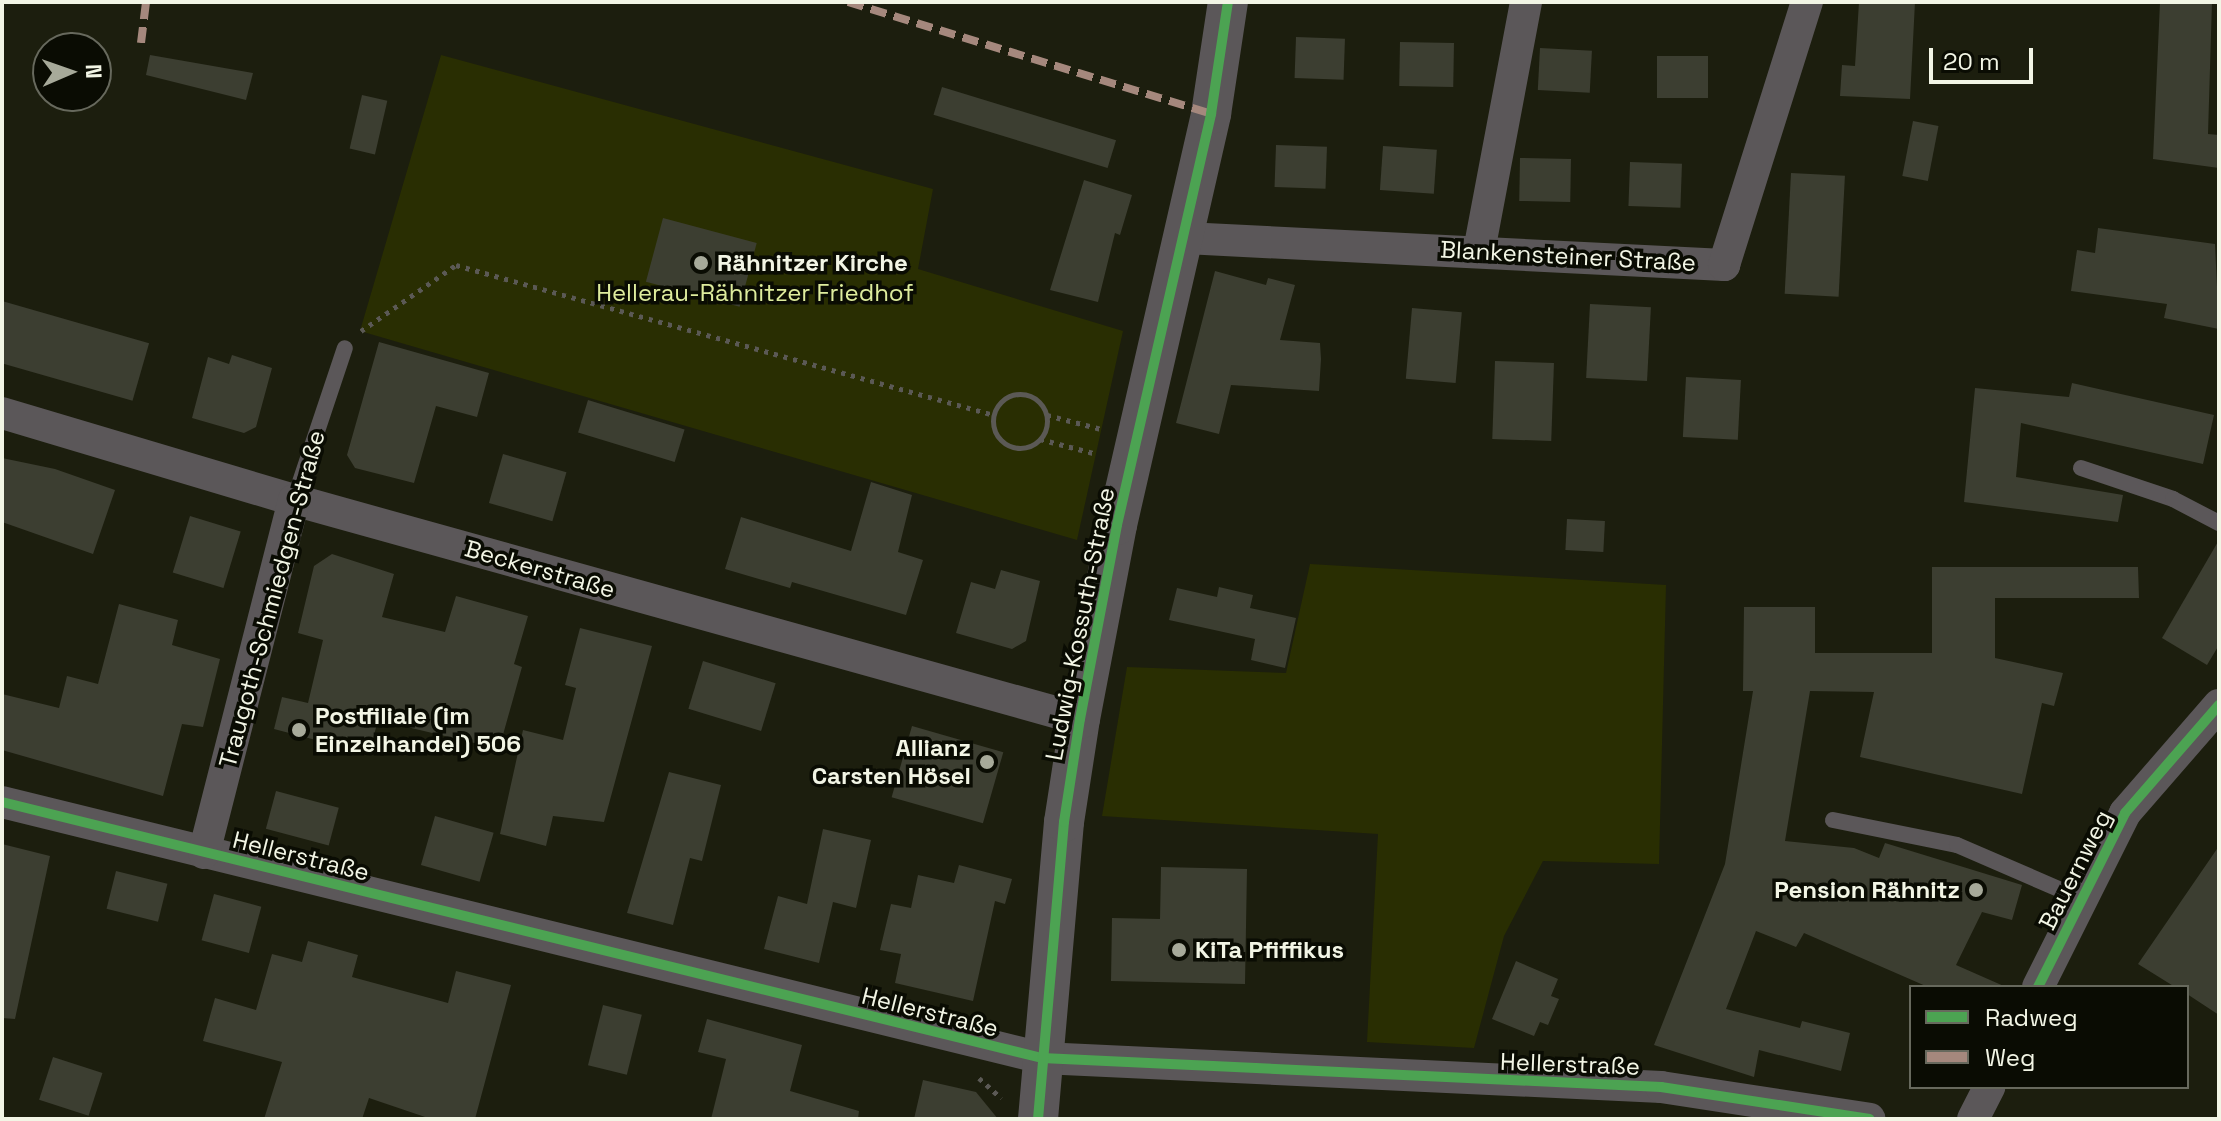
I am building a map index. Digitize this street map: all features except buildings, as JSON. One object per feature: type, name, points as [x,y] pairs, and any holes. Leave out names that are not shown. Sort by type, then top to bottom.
[{"type":"street","name":"Ludwig-Kossuth-Straße","points":[[1038,1119],[1064,822],[1080,719],[1117,525],[1185,238],[1228,2]]},
{"type":"street","points":[[1479,251],[1526,2]]},
{"type":"street","name":"Blankensteiner Straße","points":[[1185,238],[1724,265],[1807,2]]},
{"type":"street","name":"Beckerstraße","points":[[2,413],[294,500],[1080,719]]},
{"type":"street","name":"Traugoth-Schmiedgen-Straße","points":[[204,853],[294,500]]},
{"type":"street","name":"Bauernweg","points":[[2039,985],[2125,813],[2219,705]]},
{"type":"street","name":"Hellerstraße","points":[[2,802],[1042,1058],[1661,1087],[1870,1119]]},
{"type":"street","points":[[1973,1119],[1988,1089]]},
{"type":"lane","name":"Traugoth-Schmiedgen-Straße","points":[[294,500],[345,348]]},
{"type":"lane","points":[[2081,468],[2173,499],[2219,523]]},
{"type":"lane","points":[[1833,820],[1957,845],[2082,899]]},
{"type":"path","points":[[345,348],[348,338],[456,265],[994,415]]},
{"type":"path","points":[[1014,393],[1042,401],[1047,415],[1040,439],[1026,448],[1010,448],[994,429],[994,415],[1014,393]]},
{"type":"path","points":[[1047,415],[1109,431]]},
{"type":"path","points":[[1040,439],[1104,456]]},
{"type":"green space","name":"Hellerau-Rähnitzer Friedhof","points":[[441,55],[933,189],[918,269],[1123,331],[1077,540],[360,331]]},
{"type":"green space","points":[[1310,564],[1666,585],[1659,864],[1543,861],[1504,936],[1474,1048],[1367,1042],[1378,834],[1102,816],[1127,667],[1286,673]]},
{"type":"marked path","points":[[141,43],[146,2]]},
{"type":"marked path","points":[[848,2],[1211,114]]},
{"type":"cycle path","points":[[1038,1119],[1064,822],[1080,719],[1117,525],[1211,114],[1228,2]]},
{"type":"cycle path","points":[[2039,985],[2125,813],[2219,705]]},
{"type":"cycle path","points":[[2,802],[1042,1058],[1661,1087],[1870,1119]]},
{"type":"place","name":"Rähnitzer Kirche","points":[[701,263]]},
{"type":"place","name":"Postfiliale (im Einzelhandel) 506","points":[[299,730]]},
{"type":"place","name":"Allianz Carsten Hösel","points":[[987,762]]},
{"type":"place","name":"Pension Rähnitz","points":[[1976,890]]},
{"type":"place","name":"KiTa Pfiffikus","points":[[1179,950]]}]
